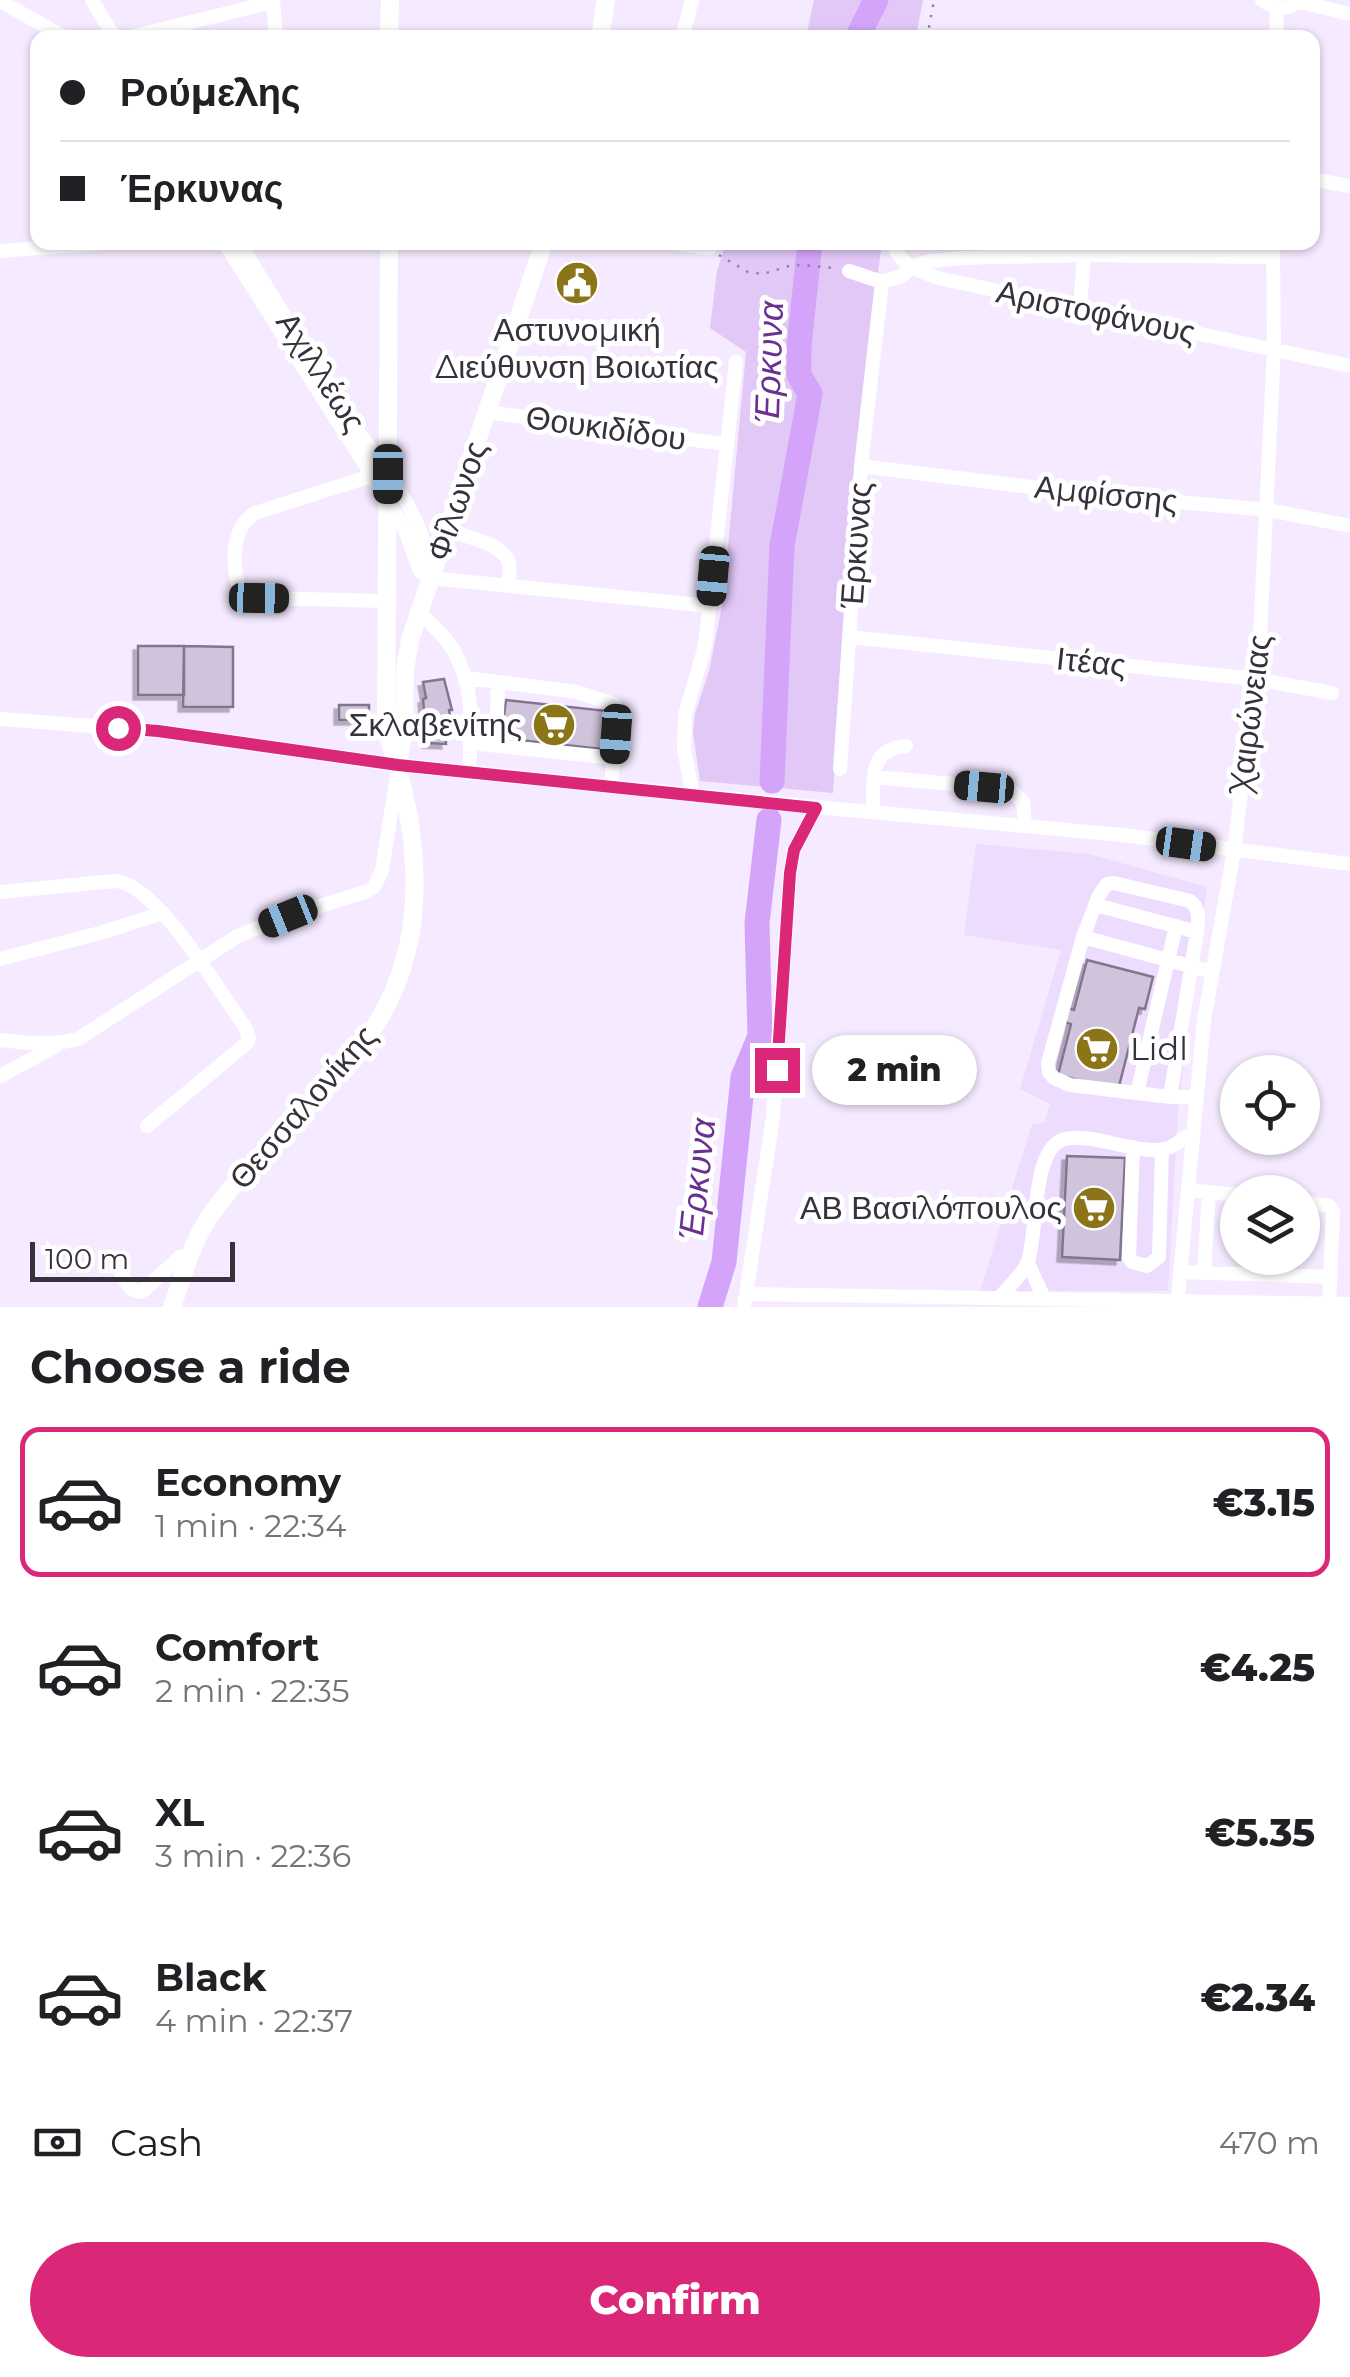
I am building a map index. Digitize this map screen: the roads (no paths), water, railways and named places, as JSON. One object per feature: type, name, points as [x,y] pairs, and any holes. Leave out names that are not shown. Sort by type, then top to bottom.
[{"type":"main road","points":[[390,0],[390,30]]},
{"type":"main road","points":[[600,30],[606,0]]},
{"type":"main road","name":"Θεσσαλονίκης","points":[[172,1307],[201,1230],[214,1210],[373,1030],[388,1004],[412,918],[415,851],[398,765],[386,730],[388,501],[380,474],[389,250]]},
{"type":"main road","name":"Φίλωνος","points":[[398,765],[404,731],[407,655],[541,250]]},
{"type":"street","points":[[92,0],[109,30]]},
{"type":"street","points":[[684,30],[692,0]]},
{"type":"street","points":[[1262,0],[1277,8],[1289,8],[1301,1],[1350,14]]},
{"type":"street","points":[[158,30],[273,1],[275,30]]},
{"type":"street","points":[[0,2],[51,30]]},
{"type":"street","points":[[1276,30],[1277,8]]},
{"type":"street","points":[[103,30],[104,21]]},
{"type":"street","points":[[1320,180],[1350,186]]},
{"type":"street","points":[[0,251],[30,249]]},
{"type":"street","name":"Αχιλλέως","points":[[229,250],[415,522],[430,562],[431,578]]},
{"type":"street","name":"Αχιλλέως","points":[[244,250],[380,474]]},
{"type":"street","points":[[894,250],[911,267]]},
{"type":"street","points":[[849,271],[882,282],[932,261],[1053,250]]},
{"type":"street","points":[[1067,250],[1084,255],[1273,250]]},
{"type":"street","name":"Χαιρώνειας","points":[[1178,1304],[1204,1020],[1234,851],[1263,596],[1274,349],[1273,250]]},
{"type":"street","points":[[1080,309],[1084,255]]},
{"type":"street","name":"Αριστοφάνους","points":[[911,267],[938,278],[1350,366]]},
{"type":"street","name":"Έρκυνας","points":[[840,768],[862,466],[882,282]]},
{"type":"street","points":[[694,796],[684,749],[685,715],[705,646],[736,362]]},
{"type":"street","name":"Θουκιδίδου","points":[[487,412],[725,444]]},
{"type":"street","name":"Αμφίσσης","points":[[862,466],[1088,494],[1268,510],[1350,526]]},
{"type":"street","points":[[380,474],[244,520],[236,539],[236,580],[240,591],[259,598],[388,600]]},
{"type":"street","points":[[388,501],[405,530],[420,571],[431,578],[710,606]]},
{"type":"street","points":[[447,530],[497,548],[509,563],[509,586]]},
{"type":"street","points":[[420,612],[450,645],[467,678],[469,772]]},
{"type":"street","name":"Ιτέας","points":[[850,637],[1255,679],[1332,692]]},
{"type":"street","points":[[467,678],[577,692],[614,704],[617,710],[611,787]]},
{"type":"street","points":[[496,746],[498,682]]},
{"type":"street","points":[[0,719],[158,731],[398,765],[1122,835],[1350,864]]},
{"type":"street","points":[[470,743],[614,758]]},
{"type":"street","points":[[873,811],[874,777],[883,752],[906,746]]},
{"type":"street","points":[[0,1076],[78,1038],[238,936],[374,887],[382,871],[398,765]]},
{"type":"street","points":[[874,777],[1010,790],[1023,802],[1025,825]]},
{"type":"street","points":[[816,808],[794,850],[790,873],[773,1117],[746,1300],[1000,1297],[1178,1304],[1350,1304]]},
{"type":"street","points":[[1170,1096],[1197,932],[1197,910],[1190,902],[1114,883],[1102,889],[1084,937],[1051,1047],[1049,1072],[1070,1085],[1170,1096],[1196,1096]]},
{"type":"street","points":[[0,892],[130,884],[163,913],[245,1027],[247,1043],[148,1126]]},
{"type":"street","points":[[1096,904],[1197,932]]},
{"type":"street","points":[[0,959],[100,934],[163,913]]},
{"type":"street","points":[[1137,1093],[1176,926]]},
{"type":"street","points":[[1084,937],[1212,972]]},
{"type":"street","points":[[0,1040],[61,1044]]},
{"type":"street","points":[[1000,1297],[1028,1263],[1042,1166],[1049,1149],[1060,1140],[1075,1138],[1164,1149],[1192,1133]]},
{"type":"street","points":[[1133,1147],[1128,1257],[1147,1266],[1158,1257],[1164,1149]]},
{"type":"street","points":[[1164,1149],[1189,1171]]},
{"type":"street","points":[[1188,1190],[1220,1193]]},
{"type":"street","points":[[1204,1272],[1209,1192]]},
{"type":"street","points":[[1320,1205],[1333,1212],[1329,1304]]},
{"type":"street","points":[[122,1274],[130,1288],[139,1292],[180,1257],[190,1256]]},
{"type":"street","points":[[1028,1263],[1044,1298]]},
{"type":"street","points":[[1180,1272],[1331,1276]]},
{"type":"waterway","name":"Έρκυνα","points":[[861,30],[876,0]]},
{"type":"waterway","name":"Έρκυνα","points":[[772,781],[782,546],[810,394],[799,375],[809,250]]},
{"type":"waterway","name":"Έρκυνα","points":[[710,1307],[724,1262],[743,1077],[760,1036],[757,923],[769,820]]},
{"type":"place","name":"Αστυνομική Διεύθυνση Βοιωτίας","points":[[577,283]]},
{"type":"place","name":"Σκλαβενίτης","points":[[554,725]]},
{"type":"place","name":"Lidl","points":[[1097,1049]]},
{"type":"place","name":"ΑΒ Βασιλόπουλος","points":[[1094,1208]]}]
